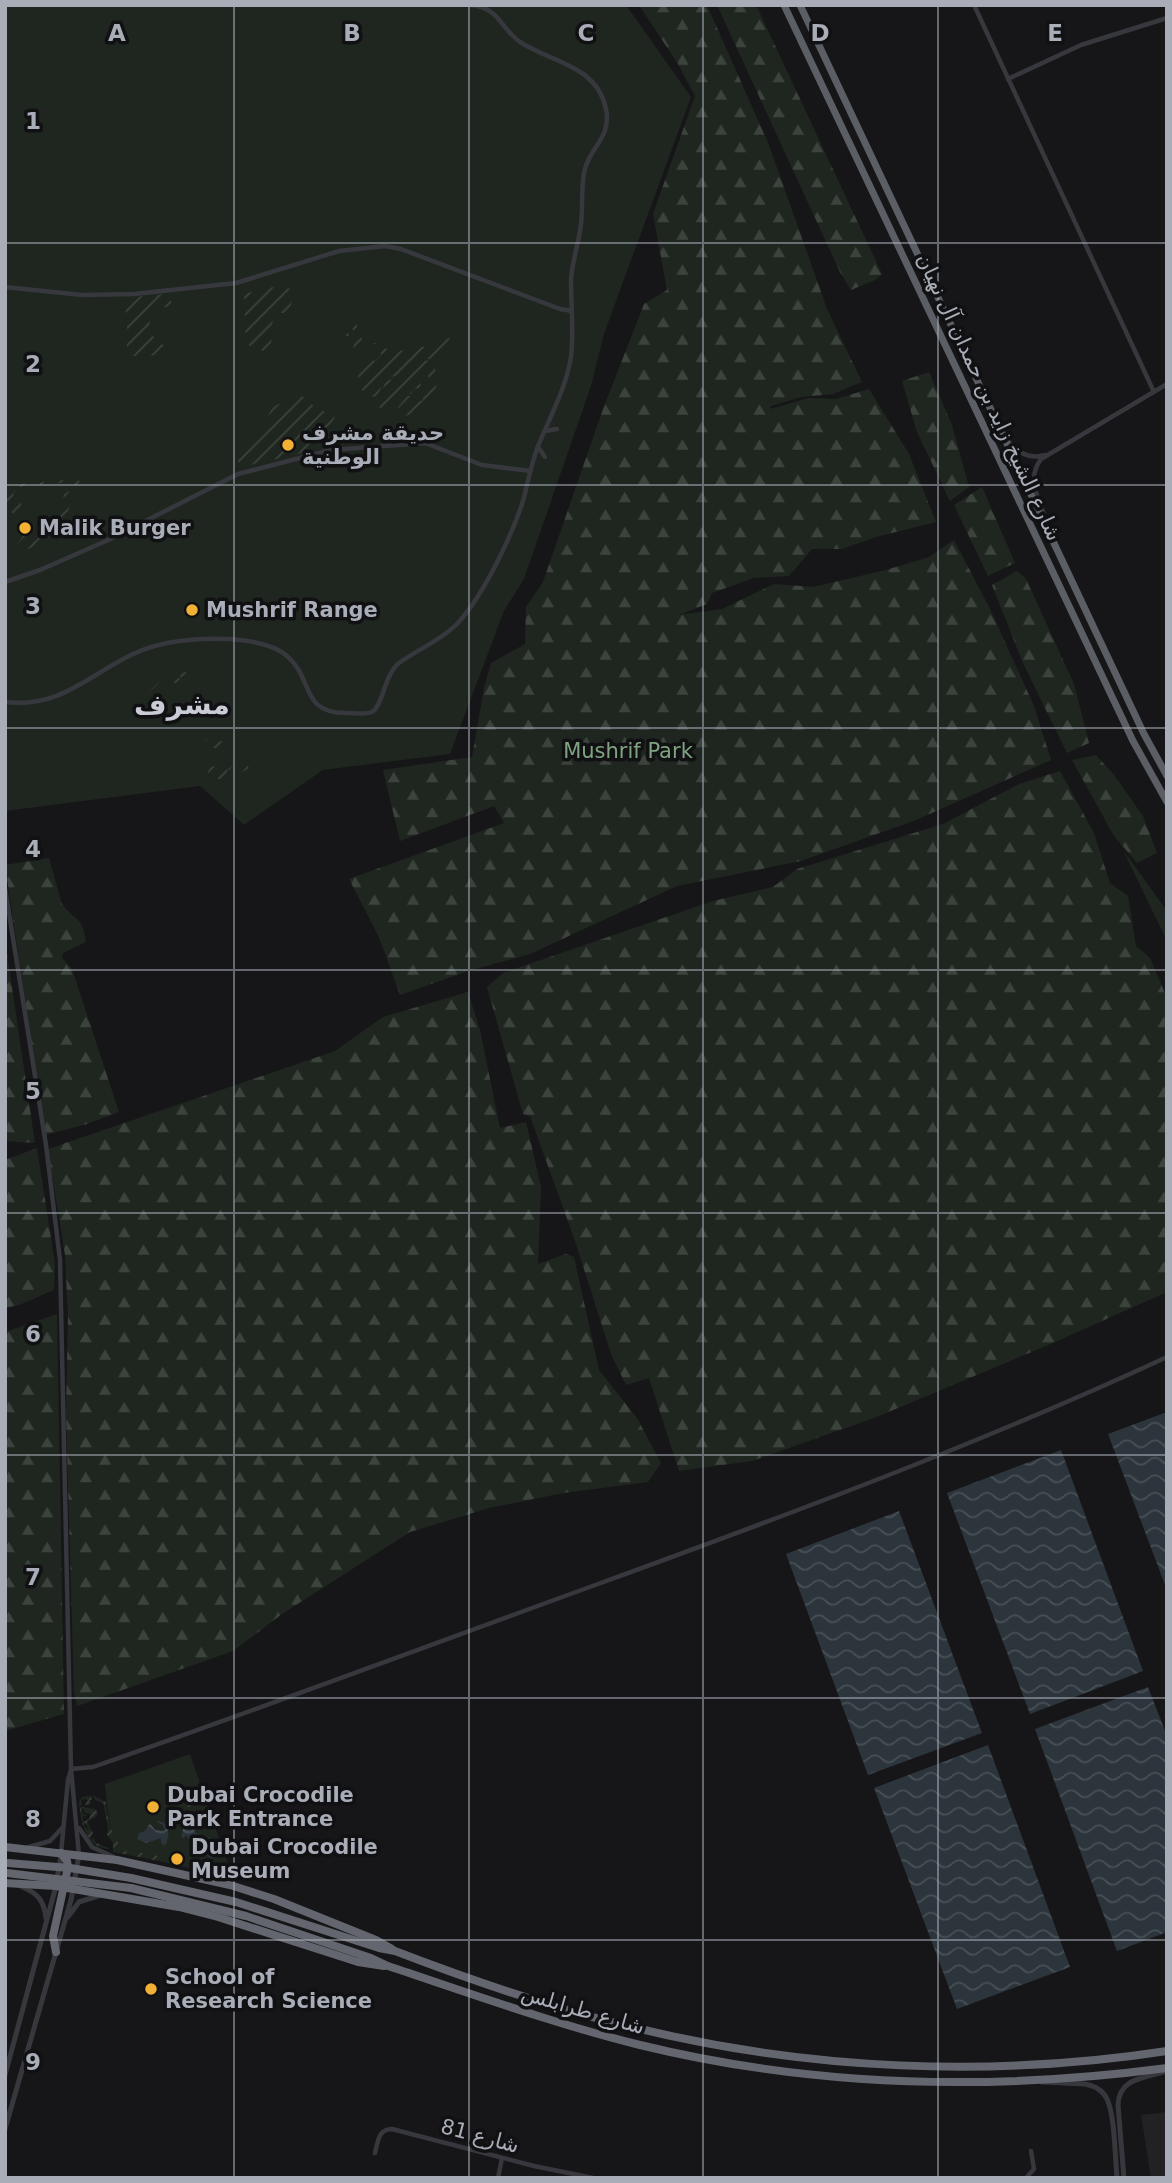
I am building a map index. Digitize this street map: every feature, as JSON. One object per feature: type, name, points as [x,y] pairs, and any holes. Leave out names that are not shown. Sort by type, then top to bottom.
[{"type":"highway","name":"شارع الشيخ زايد بن حمدان آل نهيان","points":[[784,5],[1133,741],[1167,802]]},
{"type":"highway","name":"شارع الشيخ زايد بن حمدان آل نهيان","points":[[800,5],[1144,734],[1167,776]]},
{"type":"highway","points":[[5,1847],[117,1860],[230,1885],[376,1940],[394,1951]]},
{"type":"highway","points":[[56,1952],[53,1936],[60,1887],[68,1864],[61,1853]]},
{"type":"highway","name":"شارع طرابلس","points":[[7,1863],[70,1868],[131,1878],[236,1902],[607,2021],[688,2040],[870,2063],[982,2066],[1073,2062],[1167,2051]]},
{"type":"highway","name":"شارع طرابلس","points":[[6,1873],[131,1888],[246,1916],[573,2028],[642,2046],[705,2058],[850,2078],[940,2082],[1032,2081],[1167,2069]]},
{"type":"highway","points":[[10,1883],[74,1889],[209,1914],[358,1962],[388,1966]]},
{"type":"street","points":[[5,702],[34,702],[58,697],[149,648],[171,643],[226,639],[254,643],[286,655],[295,665],[315,702],[325,711],[372,711],[378,706],[387,678],[395,667],[447,633],[467,611],[508,539],[521,506],[538,447],[568,371],[572,349],[572,274],[581,221],[583,176],[587,162],[606,129],[607,115],[603,98],[596,85],[585,74],[519,41],[489,9],[471,5]]},
{"type":"street","points":[[974,5],[1154,392]]},
{"type":"street","points":[[1008,79],[1081,45],[1167,18]]},
{"type":"street","points":[[5,287],[108,295],[217,286],[255,278],[327,253],[385,246],[401,249],[560,309],[572,311]]},
{"type":"street","points":[[1004,437],[1024,455],[1046,455],[1167,384]]},
{"type":"street","points":[[544,432],[557,429]]},
{"type":"street","points":[[5,582],[106,541],[238,474],[331,450],[425,443],[482,465],[531,471]]},
{"type":"street","points":[[538,447],[545,457]]},
{"type":"street","points":[[1046,455],[1037,465],[1033,478],[1047,528]]},
{"type":"street","points":[[5,888],[46,1145],[60,1260],[71,1769],[79,1855],[74,1889],[5,2129]]},
{"type":"street","points":[[71,1769],[93,1767],[235,1717],[740,1532],[1002,1429],[1167,1357]]},
{"type":"street","points":[[61,1853],[67,1783],[71,1769]]},
{"type":"street","points":[[24,1848],[50,1841],[59,1833],[65,1820]]},
{"type":"street","points":[[77,1822],[92,1847],[117,1860]]},
{"type":"street","points":[[10,1883],[38,1895],[47,1921]]},
{"type":"street","points":[[5,2075],[47,1921],[60,1887]]},
{"type":"street","points":[[64,1923],[82,1900],[93,1896],[114,1896]]},
{"type":"street","points":[[1124,2178],[1118,2105],[1120,2093],[1132,2080],[1167,2069]]},
{"type":"street","points":[[1032,2081],[1092,2085],[1104,2094],[1110,2106],[1117,2178]]},
{"type":"street","name":"شارع 81","points":[[375,2153],[381,2133],[389,2129],[565,2175],[593,2178]]},
{"type":"street","points":[[1026,2178],[1034,2169],[1031,2151]]},
{"type":"street","points":[[498,2178],[502,2158]]},
{"type":"shaded area","points":[[1167,2112],[1167,2178],[1151,2178],[1141,2115]]},
{"type":"green space","name":"حديقة مشرف الوطنية","points":[[5,5],[626,5],[691,97],[604,334],[591,386],[524,579],[504,611],[450,754],[323,770],[244,825],[200,786],[5,811]]},
{"type":"green space","name":"Mushrif Park","points":[[639,5],[707,5],[769,145],[827,309],[862,382],[833,394],[801,397],[771,406],[770,409],[809,398],[836,399],[869,389],[909,454],[936,522],[876,537],[842,549],[812,549],[789,576],[754,578],[712,593],[707,604],[679,615],[722,609],[774,584],[813,587],[886,570],[929,557],[954,540],[990,609],[1034,706],[1051,760],[916,820],[801,861],[677,886],[530,954],[471,970],[400,995],[379,937],[349,879],[504,823],[494,806],[400,841],[383,770],[472,757],[491,663],[525,644],[526,607],[543,582],[603,409],[644,304],[667,290],[653,214],[695,96],[678,64]]},
{"type":"green space","points":[[717,5],[756,5],[882,274],[875,280],[851,290],[840,272]]},
{"type":"green space","points":[[269,287],[294,289],[289,314],[276,312],[273,315],[271,347],[266,352],[246,342],[244,294]]},
{"type":"green space","points":[[165,294],[175,306],[157,308],[150,319],[150,325],[157,341],[169,347],[169,355],[127,356],[124,298]]},
{"type":"green space","points":[[355,320],[363,342],[360,356],[352,355],[356,333],[349,326],[345,329],[353,339],[351,341],[341,330],[349,323],[354,324]]},
{"type":"green space","points":[[444,335],[450,339],[437,360],[423,358],[400,375],[386,378],[376,399],[373,396],[369,398],[362,389],[358,379],[363,358],[375,361],[381,355],[373,343],[380,343],[394,352],[433,345]]},
{"type":"green space","points":[[423,360],[436,362],[435,397],[428,407],[411,415],[399,416],[398,407],[407,396],[411,396],[415,401],[422,401],[425,394],[422,389],[430,379],[427,375],[422,376],[420,388],[414,389],[411,394],[407,394],[405,390],[399,391],[399,399],[388,412],[380,409],[378,400],[386,381],[401,377]]},
{"type":"green space","points":[[929,372],[952,425],[969,487],[950,501],[917,432],[902,381]]},
{"type":"green space","points":[[300,394],[314,406],[335,417],[315,450],[241,467],[234,454],[259,431],[273,407]]},
{"type":"green space","points":[[77,479],[82,483],[76,486],[72,482],[18,487],[13,494],[21,501],[22,509],[18,515],[5,510],[7,485]]},
{"type":"green space","points":[[86,484],[70,505],[64,524],[53,536],[28,549],[16,546],[26,532],[37,534],[52,530],[59,520],[64,494]]},
{"type":"green space","points":[[982,487],[1015,563],[988,576],[954,505]]},
{"type":"green space","points":[[1017,571],[1026,579],[1074,684],[1089,743],[1067,753],[1023,663],[992,585]]},
{"type":"green space","points":[[188,672],[193,676],[175,683],[166,681],[160,689],[148,694],[163,680],[172,677],[183,679],[176,673]]},
{"type":"green space","points":[[238,733],[235,743],[223,749],[212,747],[205,740],[209,738],[223,742]]},
{"type":"green space","points":[[1096,755],[1143,816],[1157,853],[1137,863],[1114,836],[1072,760]]},
{"type":"green space","points":[[243,760],[249,768],[230,778],[228,769]]},
{"type":"green space","points":[[210,766],[227,769],[229,779],[207,776]]},
{"type":"green space","points":[[1060,771],[1094,833],[1110,883],[1128,896],[1136,946],[1150,958],[1167,998],[1167,1292],[874,1418],[752,1461],[679,1471],[649,1378],[626,1385],[611,1354],[575,1241],[530,1116],[523,1114],[487,987],[503,973],[713,901],[773,887],[797,869],[943,824],[1019,784]]},
{"type":"green space","points":[[1123,850],[1167,911],[1167,941]]},
{"type":"green space","points":[[49,858],[62,904],[80,922],[86,942],[63,953],[62,958],[72,969],[119,1112],[45,1135],[5,865]]},
{"type":"green space","points":[[5,940],[35,1143],[5,1141]]},
{"type":"green space","points":[[468,992],[480,1030],[500,1128],[526,1122],[541,1187],[538,1264],[566,1254],[574,1257],[599,1370],[637,1418],[661,1463],[648,1482],[563,1493],[489,1508],[410,1532],[282,1614],[233,1651],[77,1706],[74,1692],[66,1413],[68,1316],[65,1255],[48,1149],[335,1051],[383,1017]]},
{"type":"green space","points":[[37,1148],[55,1264],[54,1290],[5,1308],[5,1160]]},
{"type":"green space","points":[[57,1314],[64,1714],[5,1731],[5,1332]]},
{"type":"green space","points":[[190,1754],[233,1879],[127,1853],[120,1847],[112,1831],[105,1784]]},
{"type":"green space","points":[[197,1794],[205,1795],[208,1803],[197,1806],[192,1811],[189,1807],[181,1806],[179,1799]]},
{"type":"green space","points":[[91,1796],[92,1799],[89,1805],[85,1805],[88,1800],[81,1800],[82,1806],[80,1805],[83,1814],[88,1816],[83,1816],[84,1827],[90,1830],[84,1822],[91,1814],[85,1813],[82,1807],[95,1809],[98,1813],[87,1821],[93,1833],[90,1839],[94,1838],[96,1843],[108,1849],[94,1844],[89,1839],[83,1825],[81,1817],[79,1802],[82,1797]]},
{"type":"green space","points":[[94,1796],[106,1802],[113,1832],[125,1850],[131,1854],[132,1851],[165,1858],[164,1862],[113,1852],[113,1843],[107,1835],[104,1804],[95,1800]]},
{"type":"green space","points":[[195,1859],[212,1866],[220,1864],[222,1868],[228,1863],[233,1879],[188,1868],[190,1860]]},
{"type":"water","points":[[1167,1412],[1167,1590],[1108,1434]]},
{"type":"water","points":[[1061,1450],[1143,1671],[1030,1714],[947,1493]]},
{"type":"water","points":[[899,1511],[982,1733],[868,1775],[786,1554]]},
{"type":"water","points":[[1148,1687],[1167,1736],[1167,1932],[1117,1951],[1035,1729]]},
{"type":"water","points":[[988,1745],[1070,1967],[957,2009],[874,1788]]},
{"type":"water","points":[[178,1814],[192,1815],[195,1833],[211,1838],[215,1857],[211,1858],[203,1853],[186,1835],[181,1837],[184,1825],[173,1823]]},
{"type":"water","points":[[155,1821],[162,1822],[167,1827],[165,1846],[161,1843],[161,1838],[146,1843],[137,1839],[139,1833],[145,1831],[150,1823],[155,1830],[165,1831],[163,1825]]},
{"type":"place","name":"حديقة مشرف الوطنية","points":[[288,445]]},
{"type":"place","name":"Malik Burger","points":[[25,528]]},
{"type":"place","name":"Mushrif Range","points":[[192,610]]},
{"type":"place","name":"Dubai Crocodile Park Entrance","points":[[153,1807]]},
{"type":"place","name":"Dubai Crocodile Museum","points":[[177,1859]]},
{"type":"place","name":"School of Research Science","points":[[151,1989]]},
{"type":"district","name":"مشرف","points":[[182,704]]}]
